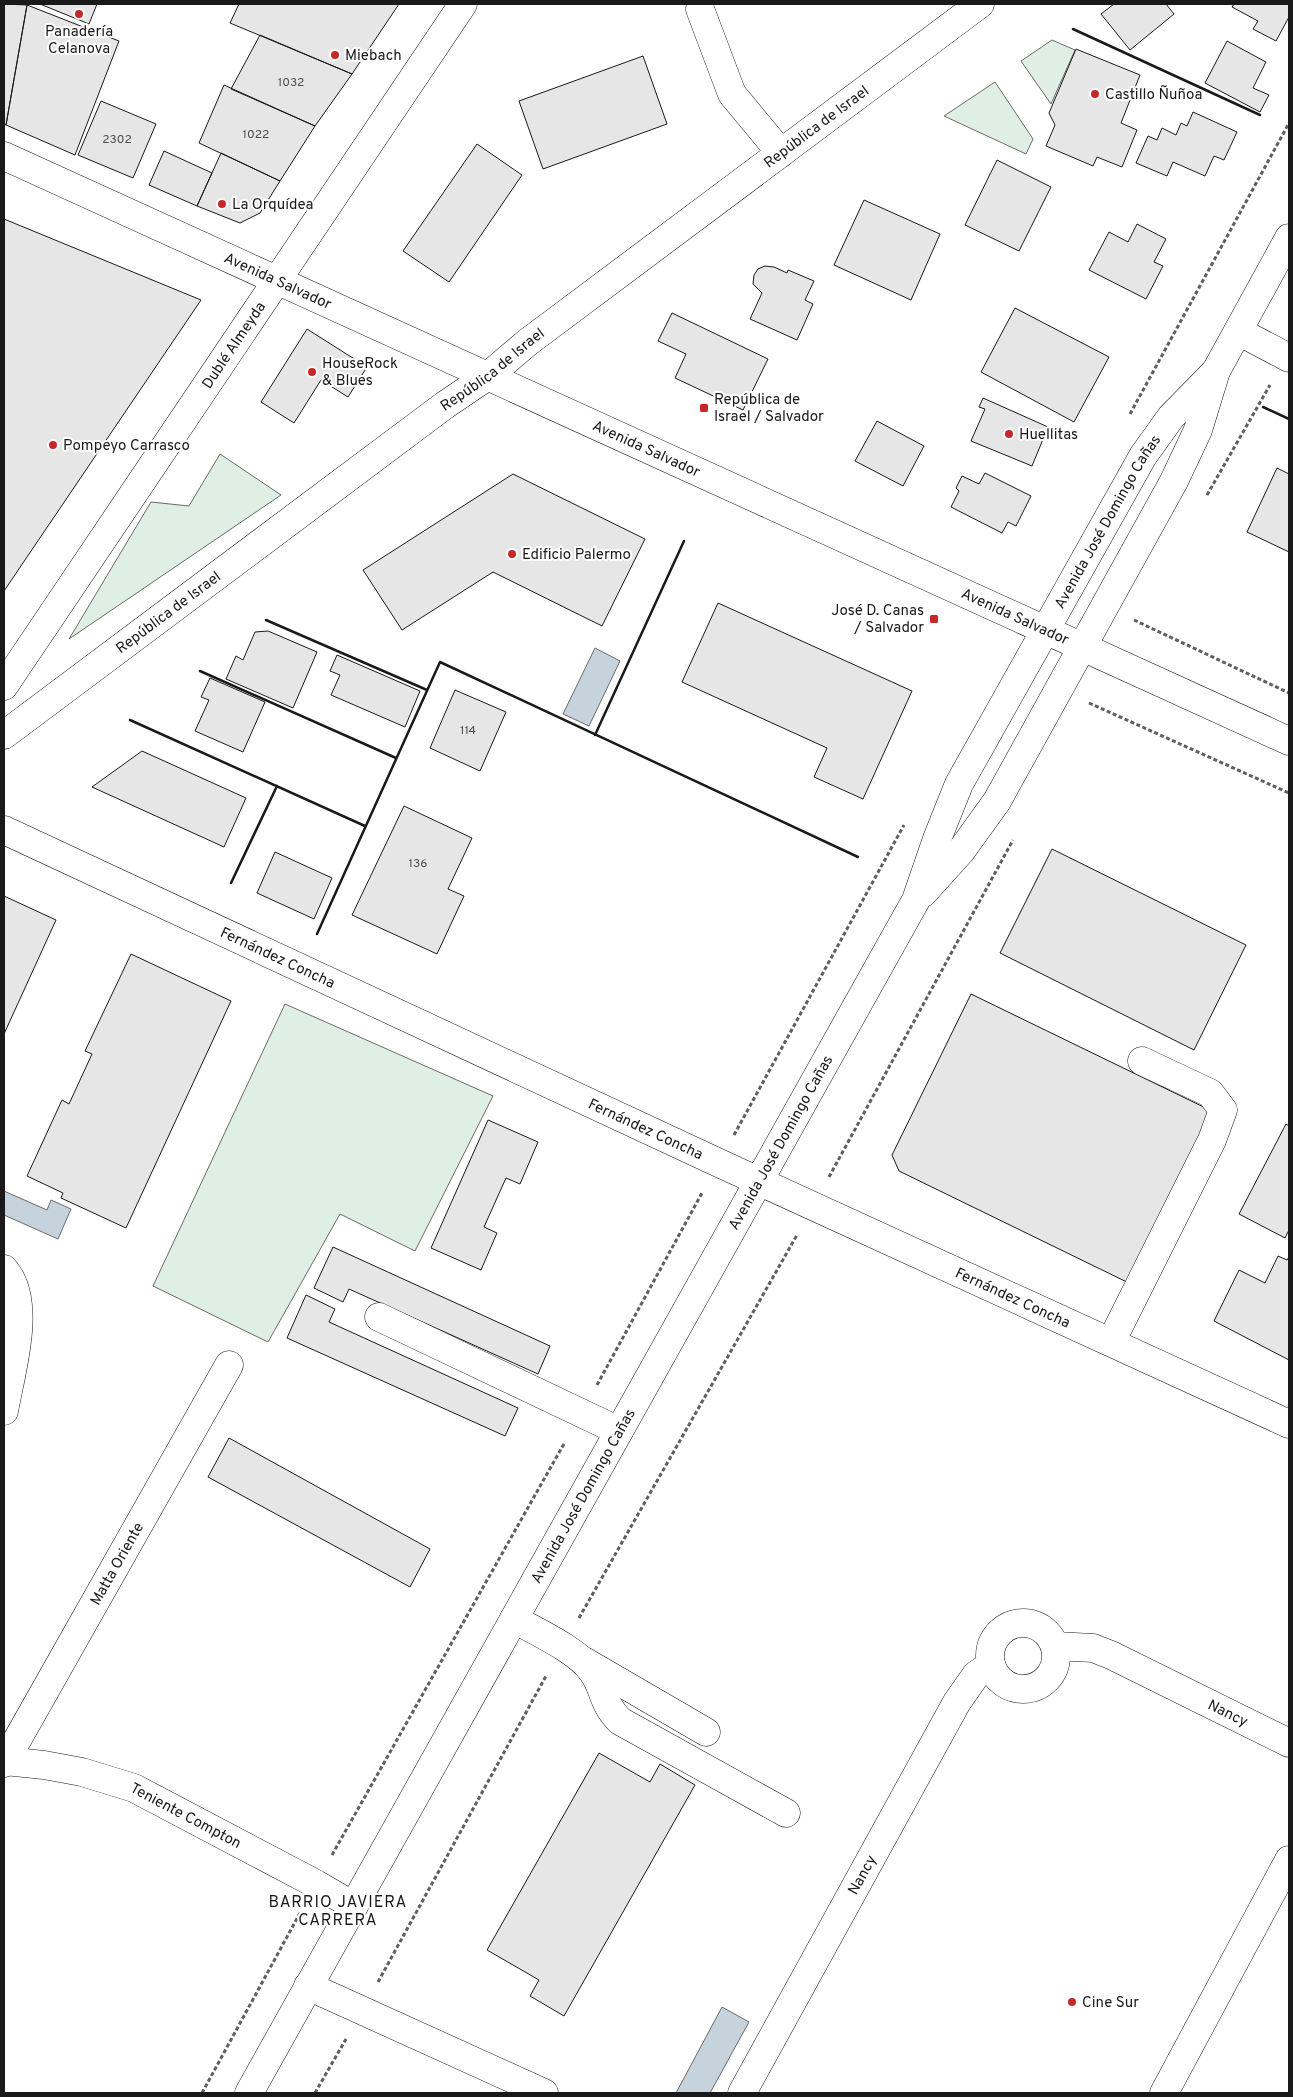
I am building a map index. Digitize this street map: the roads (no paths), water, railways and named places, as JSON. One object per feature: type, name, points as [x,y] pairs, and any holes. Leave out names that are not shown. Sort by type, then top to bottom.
[{"type":"street","name":"Dublé Almeyda","points":[[4,686],[463,4]]},
{"type":"street","name":"República de Israel","points":[[4,735],[445,405],[488,376],[528,342],[980,4]]},
{"type":"street","points":[[700,9],[732,94],[781,153]]},
{"type":"street","name":"Avenida Salvador","points":[[4,156],[1289,741]]},
{"type":"street","name":"Avenida José Domingo Cañas","points":[[916,900],[962,851],[997,801],[1081,646],[1174,481],[1198,430],[1216,371],[1289,238]]},
{"type":"street","points":[[1238,331],[1288,358]]},
{"type":"street","name":"Avenida José Domingo Cañas","points":[[249,2093],[916,900],[937,838],[959,784],[1142,456],[1171,417],[1216,371]]},
{"type":"street","name":"Fernández Concha","points":[[4,830],[719,1163],[760,1180],[1289,1424]]},
{"type":"street","points":[[1111,1342],[1212,1140],[1223,1110],[1210,1092],[1142,1061]]},
{"type":"street","points":[[4,1269],[11,1277],[20,1317],[4,1411]]},
{"type":"street","points":[[379,1317],[619,1431]]},
{"type":"street","name":"Matta Oriente","points":[[4,1762],[229,1365]]},
{"type":"street","points":[[514,1619],[706,1732]]},
{"type":"street","points":[[1014,1624],[1034,1624],[1044,1629],[1051,1636],[1055,1646],[1054,1669],[1048,1679],[1038,1686],[1021,1689],[1005,1684],[996,1676],[991,1665],[990,1654],[997,1636],[1014,1624]]},
{"type":"street","name":"Nancy","points":[[1055,1646],[1086,1647],[1111,1655],[1289,1743]]},
{"type":"street","points":[[572,1653],[593,1672],[610,1711],[620,1721],[786,1813]]},
{"type":"street","name":"Nancy","points":[[742,2093],[957,1702],[976,1675],[991,1665]]},
{"type":"street","name":"Teniente Compton","points":[[4,1762],[44,1765],[82,1772],[134,1788],[354,1906]]},
{"type":"street","points":[[1164,2093],[1289,1860]]},
{"type":"street","points":[[308,1986],[544,2093]]},
{"type":"place","name":"Panadería Celanova","points":[[79,14]]},
{"type":"place","name":"Miebach","points":[[335,55]]},
{"type":"place","name":"Castillo Ñuñoa","points":[[1095,94]]},
{"type":"place","name":"La Orquídea","points":[[222,204]]},
{"type":"place","name":"HouseRock & Blues","points":[[312,372]]},
{"type":"place","name":"República de Israel / Salvador","points":[[704,408]]},
{"type":"place","name":"Huellitas","points":[[1009,434]]},
{"type":"place","name":"Pompeyo Carrasco","points":[[53,445]]},
{"type":"place","name":"Edificio Palermo","points":[[512,554]]},
{"type":"place","name":"José D. Canas / Salvador","points":[[934,619]]},
{"type":"place","name":"Cine Sur","points":[[1072,2002]]},
{"type":"district","name":"BARRIO JAVIERA CARRERA","points":[[338,1910]]}]
